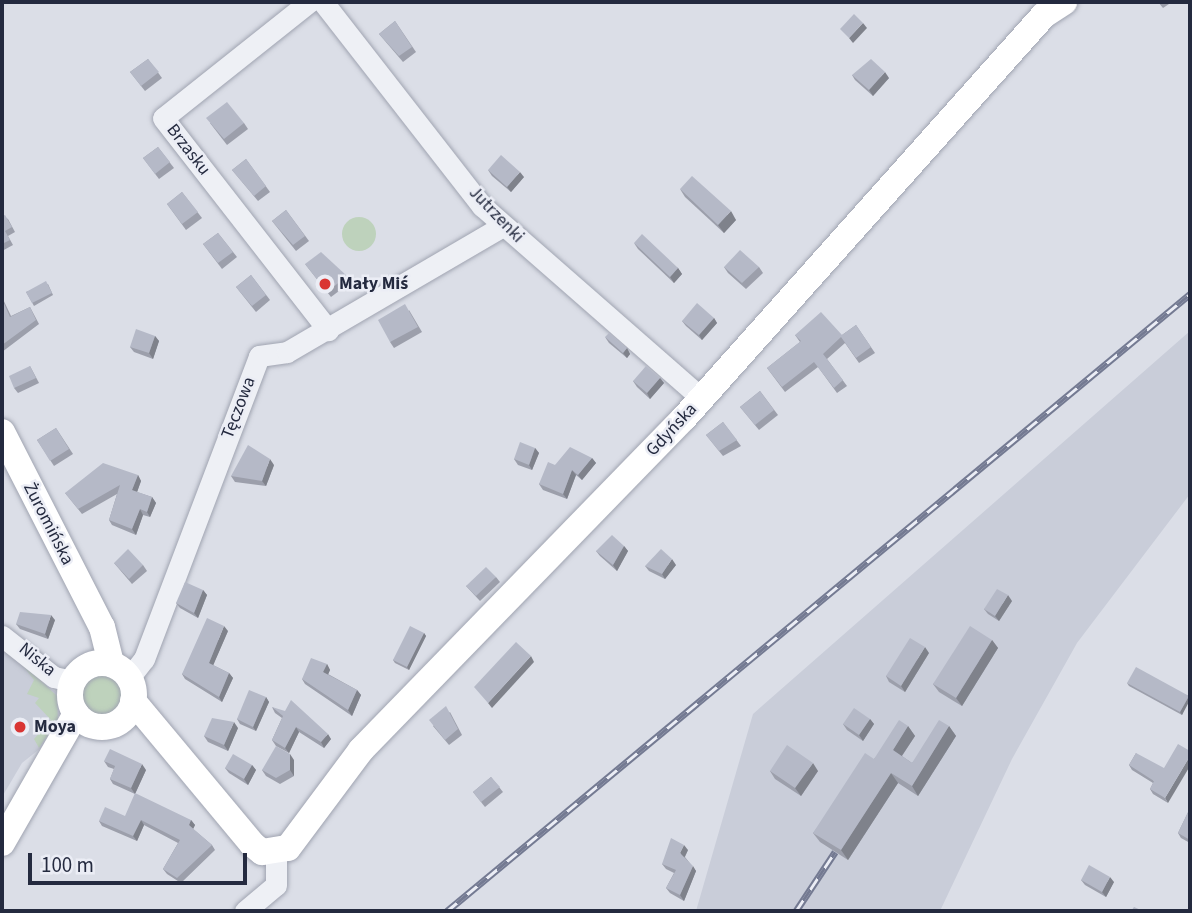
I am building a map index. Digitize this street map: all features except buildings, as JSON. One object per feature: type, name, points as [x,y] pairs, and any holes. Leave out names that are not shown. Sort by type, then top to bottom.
[{"type":"main road","name":"Gdyńska","points":[[269,853],[288,848],[361,750],[701,398],[1044,15],[1064,2]]},
{"type":"main road","name":"Żuromińska","points":[[2,432],[94,615],[119,685],[213,804],[269,853]]},
{"type":"main road","points":[[72,681],[119,685],[108,726],[83,720],[72,681]]},
{"type":"main road","points":[[2,843],[44,775],[83,720]]},
{"type":"street","name":"Brzasku","points":[[309,2],[163,118],[328,330]]},
{"type":"street","name":"Jutrzenki","points":[[323,2],[503,226],[701,398]]},
{"type":"street","name":"Tęczowa","points":[[119,685],[144,659],[259,356],[287,352],[503,226]]},
{"type":"street","name":"Niska","points":[[2,636],[54,677],[72,681]]},
{"type":"street","points":[[245,911],[267,892],[280,868],[269,853]]},
{"type":"shaded area","points":[[1190,331],[1190,494],[1077,643],[1012,759],[940,911],[696,911],[753,714]]},
{"type":"shaded area","points":[[2,646],[43,677],[41,682],[56,692],[60,713],[42,747],[22,763],[2,797]]},
{"type":"green space","points":[[359,217],[371,222],[376,234],[371,246],[359,251],[347,246],[342,234],[347,222]]},
{"type":"green space","points":[[15,656],[57,696],[58,720],[39,748],[34,739],[51,720],[35,703],[39,698],[27,694],[34,680]]},
{"type":"green space","points":[[101,673],[116,679],[122,694],[116,709],[101,715],[86,709],[80,694],[86,679]]},
{"type":"railway","points":[[447,911],[1190,294]]},
{"type":"railway","points":[[796,911],[835,852]]},
{"type":"place","name":"Mały Miś","points":[[325,284]]},
{"type":"place","name":"Moya","points":[[20,727]]}]
